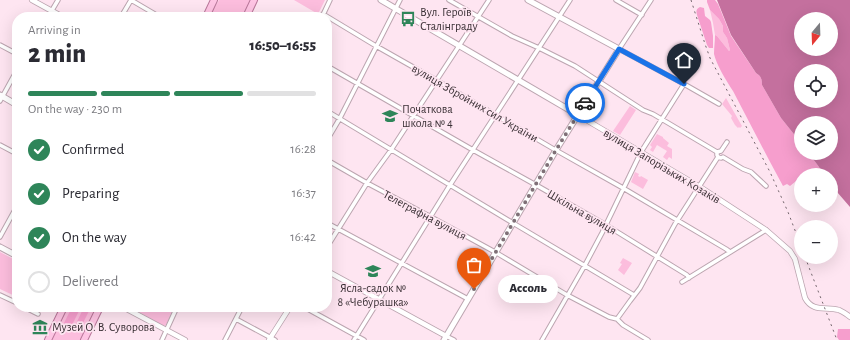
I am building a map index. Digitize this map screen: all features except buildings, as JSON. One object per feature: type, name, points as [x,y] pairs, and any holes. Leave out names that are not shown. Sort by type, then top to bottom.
[{"type":"main road","points":[[208,12],[213,0]]},
{"type":"main road","points":[[248,12],[254,0]]},
{"type":"main road","name":"вулиця Запорізьких Козаків","points":[[381,0],[578,115]]},
{"type":"main road","points":[[445,338],[556,150],[619,49],[528,0]]},
{"type":"main road","points":[[1,98],[12,103]]},
{"type":"main road","points":[[0,247],[12,253]]},
{"type":"main road","points":[[48,340],[62,312]]},
{"type":"main road","points":[[85,340],[98,312]]},
{"type":"street","points":[[32,0],[51,11],[58,0]]},
{"type":"street","points":[[124,12],[131,0],[151,12]]},
{"type":"street","points":[[325,12],[330,0]]},
{"type":"street","points":[[332,132],[400,0]]},
{"type":"street","points":[[449,0],[512,36],[575,66],[643,110],[653,114],[719,151]]},
{"type":"street","points":[[332,239],[488,0]]},
{"type":"street","points":[[356,338],[450,185],[570,0]]},
{"type":"street","points":[[616,0],[642,15]]},
{"type":"street","points":[[650,0],[642,15],[619,49],[719,104]]},
{"type":"street","name":"вулиця Збройних сил України","points":[[332,21],[623,188],[730,252]]},
{"type":"street","points":[[0,45],[12,51]]},
{"type":"street","name":"Шкільна вулиця","points":[[332,69],[606,225],[687,275],[689,278]]},
{"type":"street","points":[[1,98],[12,79]]},
{"type":"street","points":[[542,340],[585,265],[641,152],[684,84]]},
{"type":"street","points":[[332,114],[634,295]]},
{"type":"street","name":"вулиця Запорізьких Козаків","points":[[578,115],[700,187],[766,230],[790,251],[795,259],[805,298],[808,303],[816,308],[839,310],[850,317]]},
{"type":"street","points":[[617,320],[640,288],[678,220],[718,157],[717,155],[719,151],[727,142]]},
{"type":"street","points":[[0,145],[12,151]]},
{"type":"street","points":[[718,157],[723,157],[751,172],[766,186]]},
{"type":"street","name":"Телеграфна вулиця","points":[[332,163],[367,184],[495,252],[567,295],[609,318],[617,320],[648,340]]},
{"type":"street","points":[[0,238],[12,215]]},
{"type":"street","points":[[332,226],[468,299]]},
{"type":"street","points":[[682,282],[766,230]]},
{"type":"street","points":[[332,274],[445,338],[454,340]]},
{"type":"street","points":[[0,295],[12,301]]},
{"type":"street","points":[[34,312],[38,314]]},
{"type":"street","points":[[132,312],[185,340]]},
{"type":"street","points":[[162,340],[175,312]]},
{"type":"street","points":[[225,340],[240,312]]},
{"type":"street","points":[[236,319],[272,339],[287,312]]},
{"type":"street","points":[[312,312],[356,338],[364,340]]},
{"type":"shaded area","points":[[219,0],[251,0],[245,12],[212,12]]},
{"type":"shaded area","points":[[294,0],[325,0],[319,12],[315,12]]},
{"type":"shaded area","points":[[707,0],[715,0],[718,4],[731,36],[760,77],[762,85],[781,118],[794,134],[794,160],[814,160],[820,168],[794,168],[794,183],[790,186],[787,184],[783,186],[717,63],[714,54],[715,35],[729,51],[730,50],[727,38],[723,32],[723,26],[719,19],[710,10]]},
{"type":"shaded area","points":[[717,0],[850,0],[850,207],[838,193],[838,168],[820,168],[814,160],[838,160],[838,116],[794,116],[794,134],[781,118],[762,85],[760,77],[731,35]]},
{"type":"shaded area","points":[[700,7],[704,8],[705,16],[711,22],[713,48],[709,48],[707,45],[696,12]]},
{"type":"shaded area","points":[[710,10],[719,19],[723,26],[723,32],[727,38],[729,51],[715,35]]},
{"type":"shaded area","points":[[726,98],[742,126],[740,128],[735,125],[731,118],[732,116],[722,104]]},
{"type":"shaded area","points":[[630,106],[636,110],[620,135],[613,131]]},
{"type":"shaded area","points":[[657,134],[669,143],[667,146],[672,149],[672,159],[669,157],[667,160],[663,157],[667,151],[657,145],[653,152],[650,150],[652,147],[650,145]]},
{"type":"shaded area","points":[[635,172],[639,174],[638,176],[648,180],[643,189],[631,182]]},
{"type":"shaded area","points":[[0,252],[12,258],[12,295],[0,289]]},
{"type":"shaded area","points":[[623,258],[632,263],[624,275],[618,270],[622,264],[620,263]]},
{"type":"shaded area","points":[[65,312],[95,312],[81,340],[51,340]]},
{"type":"shaded area","points":[[70,312],[78,312],[70,329],[63,325]]},
{"type":"shaded area","points":[[82,312],[88,312],[78,333],[73,330]]},
{"type":"shaded area","points":[[139,312],[172,312],[166,325],[164,326]]},
{"type":"shaded area","points":[[838,329],[850,329],[850,340],[839,340],[837,337]]},
{"type":"railway","points":[[691,0],[710,58],[770,172],[794,228]]},
{"type":"railway","points":[[808,264],[837,340]]},
{"type":"way so far","points":[[474,289],[585,103]]},
{"type":"place","name":"Вул. Героїв Сталінграду","points":[[408,19]]},
{"type":"place","name":"Початкова школа № 4","points":[[390,116]]},
{"type":"place","name":"Ясла-садок № 8 «Чебурашка»","points":[[373,271]]},
{"type":"place","name":"Ассоль","points":[[474,289]]},
{"type":"place","name":"Музей О. В. Суворова","points":[[40,327]]},
{"type":"route","points":[[585,103],[619,49],[684,84]]}]
